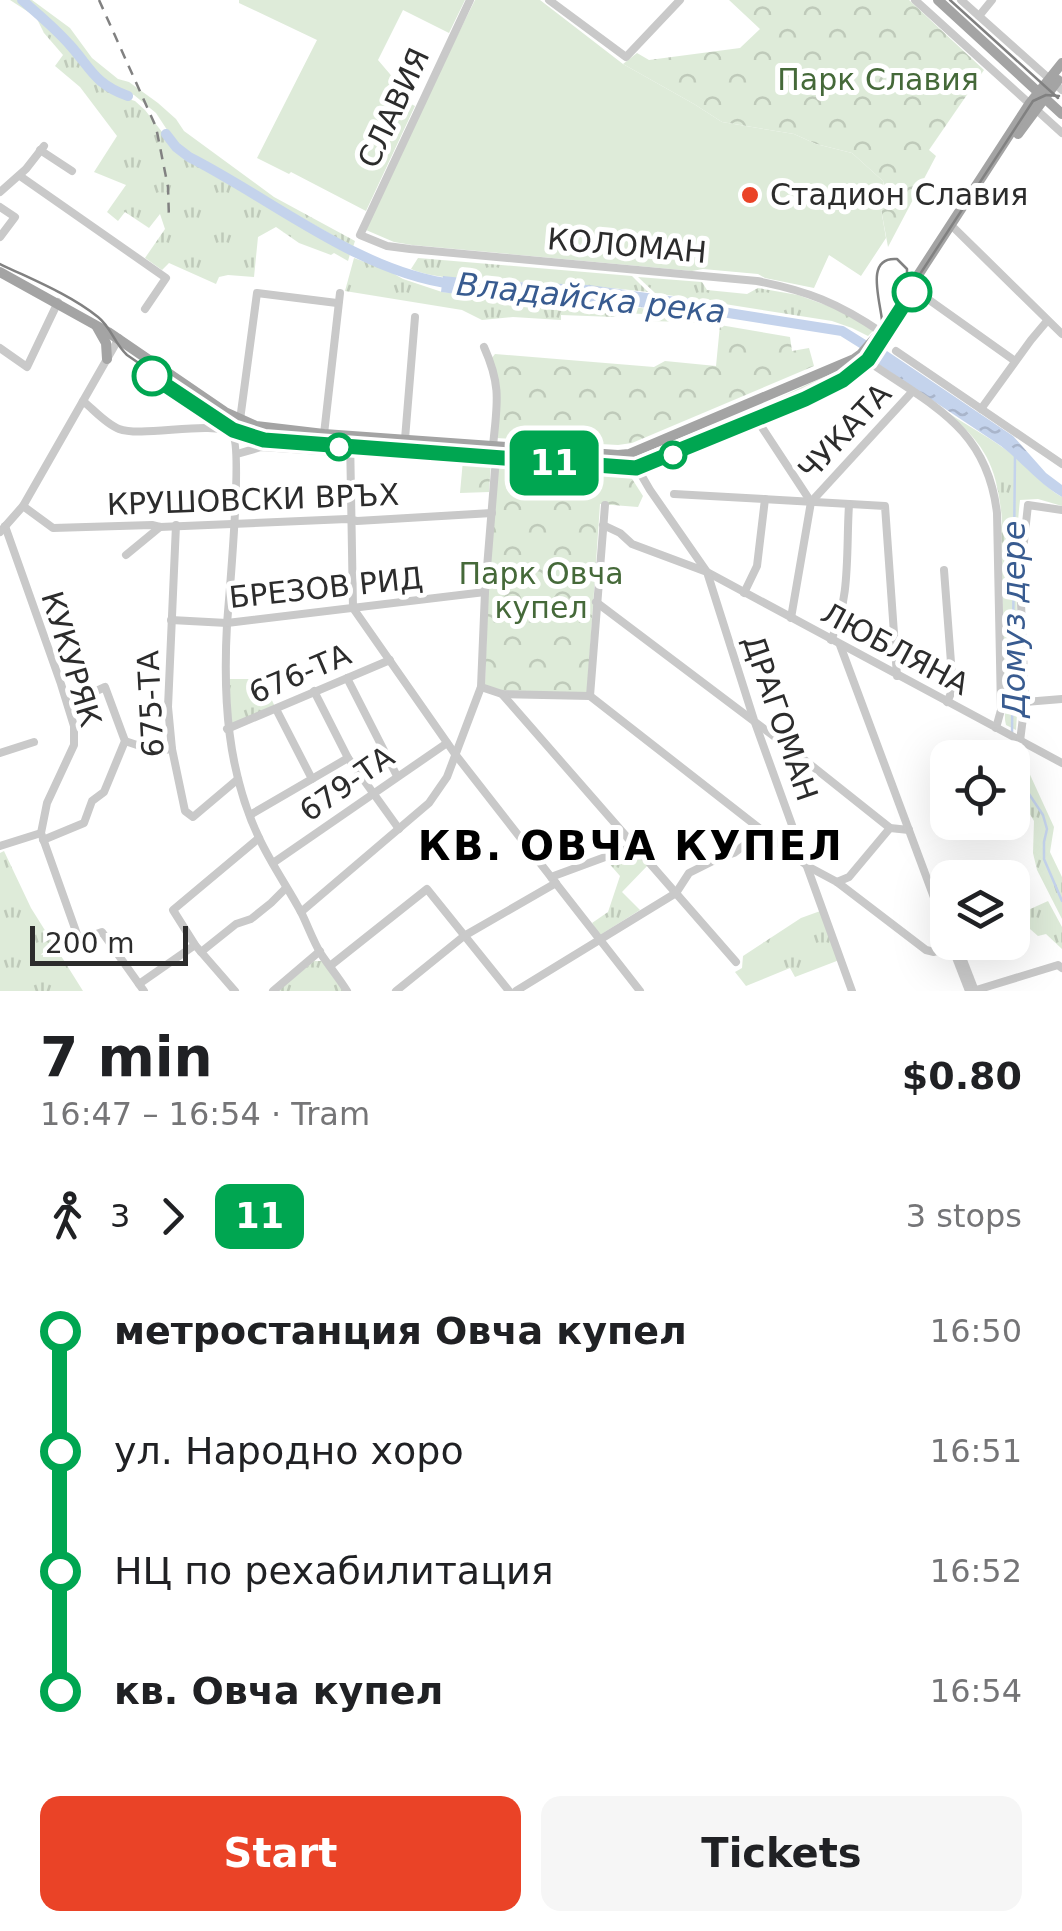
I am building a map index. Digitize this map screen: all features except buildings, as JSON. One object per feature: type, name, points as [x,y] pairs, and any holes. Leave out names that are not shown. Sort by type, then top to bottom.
[{"type":"main road","points":[[938,0],[1062,114]]},
{"type":"main road","points":[[0,272],[118,338],[240,420],[275,430],[629,454],[865,358],[1033,106],[1057,82],[1062,63]]},
{"type":"main road","points":[[97,326],[106,344],[106,359]]},
{"type":"street","name":"СЛАВИЯ","points":[[360,235],[470,0]]},
{"type":"street","points":[[549,0],[626,57],[680,0]]},
{"type":"street","points":[[915,0],[1062,133]]},
{"type":"street","points":[[962,0],[1057,82]]},
{"type":"street","points":[[979,16],[992,0]]},
{"type":"street","points":[[0,192],[20,176],[42,148],[72,170]]},
{"type":"street","points":[[20,176],[166,278],[145,309]]},
{"type":"street","points":[[0,208],[15,217],[0,237]]},
{"type":"street","points":[[952,227],[1062,334]]},
{"type":"street","name":"КОЛОМАН","points":[[360,235],[410,250],[757,280],[834,303],[878,335]]},
{"type":"street","points":[[913,288],[1015,361]]},
{"type":"street","points":[[240,420],[257,294],[338,298],[324,434]]},
{"type":"street","points":[[0,348],[27,366],[58,302]]},
{"type":"street","points":[[405,440],[415,316]]},
{"type":"street","points":[[981,408],[1047,321]]},
{"type":"street","points":[[3,529],[23,506],[118,338]]},
{"type":"street","points":[[484,347],[496,374],[493,446]]},
{"type":"street","points":[[896,350],[1062,464]]},
{"type":"street","points":[[865,358],[946,416],[964,432],[986,464],[997,514],[1002,710],[996,728]]},
{"type":"street","name":"ЧУКАТА","points":[[811,502],[912,392]]},
{"type":"street","points":[[83,401],[121,430],[205,430],[230,433],[236,442],[224,679],[227,729],[238,779],[259,838],[320,951],[347,991]]},
{"type":"street","points":[[761,426],[811,502],[791,618]]},
{"type":"street","points":[[350,436],[354,608],[455,754],[640,991]]},
{"type":"street","points":[[237,454],[261,447],[429,458]]},
{"type":"street","name":"ЛЮБЛЯНА","points":[[629,454],[706,572]]},
{"type":"street","points":[[301,912],[429,804],[447,777],[481,687],[495,470]]},
{"type":"street","points":[[674,494],[885,506],[897,676]]},
{"type":"street","points":[[744,593],[758,566],[764,499]]},
{"type":"street","points":[[590,696],[606,505]]},
{"type":"street","points":[[849,505],[839,644],[930,887]]},
{"type":"street","points":[[1015,739],[1025,702],[1020,578],[1028,505],[1062,510]]},
{"type":"street","name":"КРУШОВСКИ ВРЪХ","points":[[23,506],[53,528],[492,513]]},
{"type":"street","name":"675-ТА","points":[[176,525],[168,707],[172,749],[188,816],[193,817],[238,779]]},
{"type":"street","name":"ЛЮБЛЯНА","points":[[603,525],[632,544],[706,572],[1062,763]]},
{"type":"street","points":[[126,555],[160,527]]},
{"type":"street","name":"КУКУРЯК","points":[[3,529],[75,735],[47,804],[42,836]]},
{"type":"street","points":[[944,570],[953,689],[947,702]]},
{"type":"street","name":"ДРАГОМАН","points":[[706,572],[754,720],[852,991]]},
{"type":"street","name":"БРЕЗОВ РИД","points":[[171,620],[228,623],[485,592]]},
{"type":"street","points":[[596,602],[890,828],[909,830]]},
{"type":"street","points":[[839,644],[930,874]]},
{"type":"street","name":"676-ТА","points":[[227,729],[390,660]]},
{"type":"street","points":[[346,678],[397,776]]},
{"type":"street","points":[[0,846],[84,822],[92,800],[104,792],[125,741],[105,687],[68,707]]},
{"type":"street","points":[[481,687],[502,694],[590,696],[809,868],[836,882],[930,951]]},
{"type":"street","points":[[314,692],[348,758],[399,829]]},
{"type":"street","points":[[502,694],[736,962]]},
{"type":"street","points":[[1025,702],[1062,700]]},
{"type":"street","points":[[276,709],[312,780]]},
{"type":"street","points":[[125,741],[155,751],[172,749]]},
{"type":"street","points":[[0,753],[34,742]]},
{"type":"street","name":"679-ТА","points":[[272,863],[448,743]]},
{"type":"street","points":[[250,816],[348,758]]},
{"type":"street","points":[[836,882],[850,877],[890,828]]},
{"type":"street","points":[[330,966],[427,889],[512,991],[676,892],[688,874],[720,856],[734,853],[763,831]]},
{"type":"street","points":[[42,836],[78,937],[102,932],[142,988],[186,950],[198,948],[236,924],[251,920],[286,888]]},
{"type":"street","points":[[234,991],[173,910],[259,838]]},
{"type":"street","points":[[396,991],[464,936],[553,880],[635,846]]},
{"type":"street","points":[[273,991],[320,951]]},
{"type":"street","points":[[960,960],[973,991],[1060,966]]},
{"type":"green space","points":[[10,0],[17,0],[23,5],[71,49],[102,87],[135,101],[145,110],[176,150],[350,254],[348,261],[299,243],[276,227],[258,237],[254,277],[228,275],[219,277],[216,284],[169,263],[162,270],[145,258],[165,229],[160,214],[149,228],[125,212],[118,221],[107,212],[126,185],[94,172],[117,136],[80,87],[55,66],[63,55],[36,17]]},
{"type":"green space","points":[[25,0],[32,0],[70,28],[92,58],[158,103],[184,131],[274,197],[355,241],[353,247],[177,145],[156,113],[134,95],[102,79],[68,38]]},
{"type":"green space","points":[[239,0],[465,0],[449,33],[403,10],[378,60],[407,102],[415,106],[366,211],[257,158],[317,40]]},
{"type":"green space","points":[[475,0],[540,0],[623,64],[722,122],[794,134],[852,153],[883,181],[881,209],[886,238],[861,276],[829,255],[814,288],[758,274],[412,245],[366,230]]},
{"type":"green space","name":"Парк Славия","points":[[729,0],[909,0],[984,70],[929,150],[936,156],[888,247],[881,209],[886,193],[883,181],[852,153],[794,134],[722,122],[623,64],[637,53],[649,60],[740,48],[760,29]]},
{"type":"green space","points":[[354,258],[442,292],[599,303],[707,316],[707,323],[652,321],[643,314],[620,313],[614,317],[561,315],[561,320],[482,320],[462,310],[345,291]]},
{"type":"green space","points":[[418,258],[632,276],[648,292],[436,276],[411,269]]},
{"type":"green space","points":[[638,277],[702,282],[707,290],[747,294],[758,288],[798,295],[834,308],[874,330],[868,336],[832,321],[655,293]]},
{"type":"green space","points":[[720,325],[790,337],[792,351],[809,348],[814,366],[632,443],[496,438],[498,388],[491,359],[495,354],[654,367],[665,361],[716,366]]},
{"type":"green space","points":[[853,364],[767,411],[676,449],[673,446],[648,453],[725,422]]},
{"type":"green space","points":[[947,412],[1006,450],[1062,497],[1062,506],[1038,499],[1020,500],[1016,557],[1016,730],[1006,725],[1005,720],[1002,518],[994,474],[984,452]]},
{"type":"green space","points":[[463,460],[491,463],[489,492],[460,493]]},
{"type":"green space","name":"Парк Овча купел","points":[[498,463],[629,474],[643,496],[638,507],[600,504],[587,694],[502,692],[485,686]]},
{"type":"green space","points":[[224,679],[262,679],[276,709],[227,729]]},
{"type":"green space","points":[[1030,775],[1054,827],[1050,852],[1062,877],[1062,919],[1037,870],[1034,821],[1030,814]]},
{"type":"green space","points":[[637,848],[650,863],[622,892],[640,910],[600,935],[592,923],[608,912],[620,876],[606,860]]},
{"type":"green space","points":[[4,851],[31,908],[83,991],[0,991],[0,853]]},
{"type":"green space","points":[[1048,901],[1062,927],[1062,949],[1046,934],[1038,936],[1030,929],[1030,909]]},
{"type":"green space","points":[[823,910],[842,959],[795,977],[790,968],[746,986],[735,972],[742,968],[743,956],[801,918]]},
{"type":"green space","points":[[314,961],[322,961],[343,991],[278,991]]},
{"type":"water","points":[[443,276],[589,285],[691,299],[689,313],[472,296],[441,292]]},
{"type":"water","points":[[884,349],[1013,436],[1062,485],[1062,497],[1001,446],[872,360]]},
{"type":"waterway","name":"Владайска река","points":[[22,0],[64,38],[100,81],[128,96]]},
{"type":"waterway","name":"Владайска река","points":[[166,134],[189,157],[350,250],[417,277],[452,284]]},
{"type":"waterway","name":"Владайска река","points":[[678,305],[842,331],[890,361]]},
{"type":"waterway","name":"Домуз дере","points":[[1012,733],[1015,456]]},
{"type":"waterway","name":"Домуз дере","points":[[1030,796],[1043,815],[1047,829],[1044,859],[1062,901]]},
{"type":"tram line","points":[[950,0],[1058,98]]},
{"type":"tram line","points":[[0,264],[87,309],[102,321],[127,355],[235,427],[264,436],[635,465],[826,386],[858,365],[1033,101],[1046,95],[1059,96]]},
{"type":"tram line","points":[[883,332],[877,275],[886,260],[897,259],[907,269],[900,291]]},
{"type":"tram line","name":"11","points":[[152,376],[212,418],[264,440],[627,469],[674,455],[827,390],[868,360],[912,292]]},
{"type":"railway","points":[[99,0],[156,127],[168,187],[169,219]]},
{"type":"place","name":"Стадион Славия","points":[[750,195]]},
{"type":"district","name":"КВ. ОВЧА КУПЕЛ","points":[[631,846]]}]
